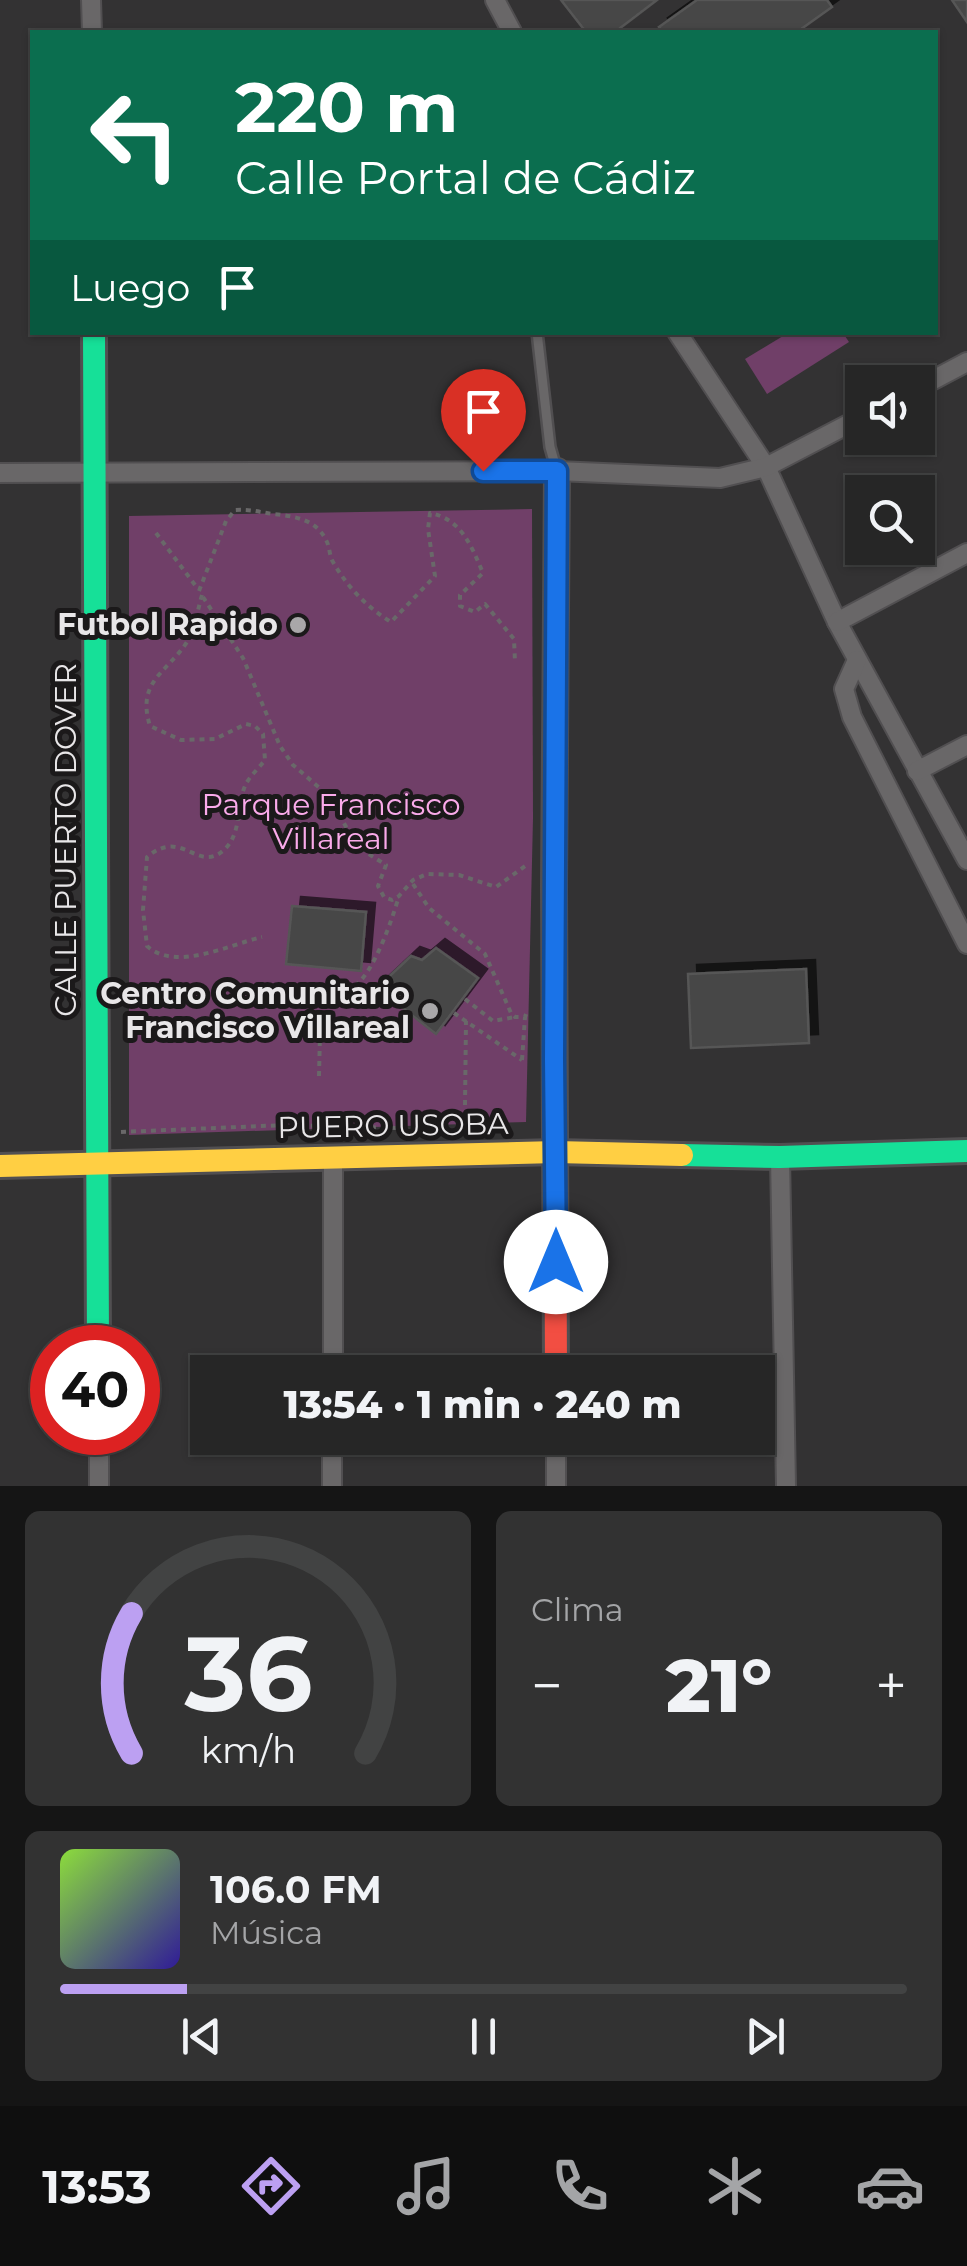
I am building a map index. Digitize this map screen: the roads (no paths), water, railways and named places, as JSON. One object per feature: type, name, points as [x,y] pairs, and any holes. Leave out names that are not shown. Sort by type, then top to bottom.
[{"type":"street","points":[[91,0],[92,30]]},
{"type":"street","points":[[495,0],[511,30]]},
{"type":"street","name":"CALLE PUERTO DOVER","points":[[94,335],[98,1325]]},
{"type":"street","points":[[679,335],[766,467],[837,622],[967,860]]},
{"type":"street","points":[[935,379],[967,362]]},
{"type":"street","points":[[0,474],[557,471],[720,478],[766,467],[845,426]]},
{"type":"street","points":[[556,1355],[557,471]]},
{"type":"street","points":[[837,622],[967,552]]},
{"type":"street","points":[[857,660],[844,689],[852,717],[967,944]]},
{"type":"street","points":[[916,772],[967,744]]},
{"type":"street","name":"PUERO USOBA","points":[[0,1166],[556,1152],[780,1157],[967,1150]]},
{"type":"street","points":[[332,1355],[333,1157]]},
{"type":"street","points":[[780,1157],[786,1486]]},
{"type":"street","points":[[98,1455],[99,1486]]},
{"type":"street","points":[[332,1455],[332,1486]]},
{"type":"street","points":[[556,1455],[556,1486]]},
{"type":"lane","points":[[537,335],[550,447],[557,471]]},
{"type":"place","name":"Futbol Rapido","points":[[298,625]]},
{"type":"place","name":"Centro Comunitario Francisco Villareal","points":[[430,1011]]},
{"type":"park label","name":"Parque Francisco Villareal","points":[[331,822]]}]
